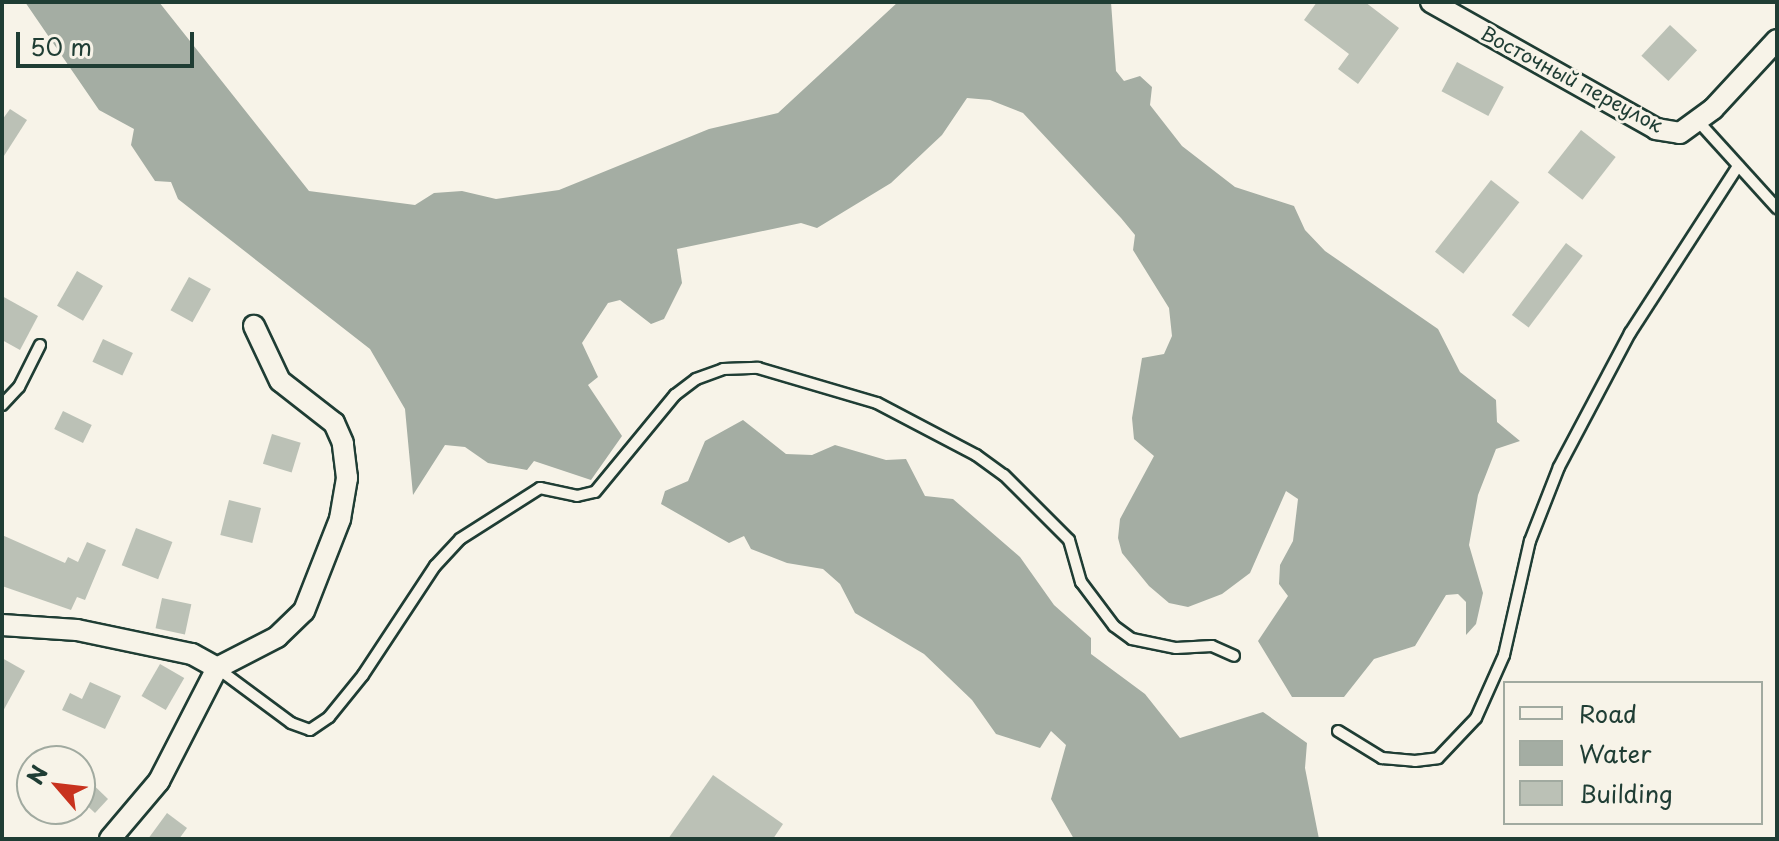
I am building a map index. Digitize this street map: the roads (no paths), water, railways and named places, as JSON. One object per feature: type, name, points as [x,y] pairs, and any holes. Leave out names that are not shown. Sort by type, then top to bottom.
[{"type":"street","name":"Восточный переулок","points":[[1431,2],[1656,129],[1680,133],[1698,121]]},
{"type":"street","points":[[1698,121],[1777,40]]},
{"type":"street","points":[[110,839],[159,781],[217,668],[277,637],[304,611],[340,519],[347,478],[343,443],[334,423],[280,381],[254,326]]},
{"type":"street","points":[[2,625],[77,630],[192,654],[217,668]]},
{"type":"lane","points":[[1698,121],[1777,208]]},
{"type":"lane","points":[[1338,731],[1382,758],[1415,761],[1438,758],[1476,718],[1504,655],[1530,541],[1559,467],[1668,269],[1738,166]]},
{"type":"lane","points":[[2,405],[19,387],[40,345]]},
{"type":"lane","points":[[217,668],[291,723],[310,730],[346,696],[435,566],[460,539],[540,488],[577,496],[595,492],[675,395],[696,379],[723,369],[758,368],[877,403],[976,455],[1024,493],[1069,540],[1081,582],[1114,626],[1132,639],[1176,648],[1212,646],[1234,656]]},
{"type":"water","points":[[25,2],[159,2],[309,191],[415,205],[434,193],[462,191],[496,199],[559,190],[709,129],[778,113],[898,2],[1111,2],[1116,71],[1124,81],[1140,76],[1152,87],[1150,105],[1182,146],[1235,187],[1294,206],[1305,230],[1325,251],[1438,329],[1460,372],[1496,400],[1497,422],[1520,441],[1496,449],[1478,495],[1469,545],[1483,593],[1476,624],[1466,635],[1466,602],[1458,594],[1446,595],[1415,646],[1374,659],[1344,697],[1292,697],[1258,641],[1288,596],[1279,584],[1280,565],[1293,541],[1298,499],[1286,491],[1250,573],[1222,594],[1188,607],[1169,603],[1149,586],[1122,553],[1118,538],[1120,519],[1154,456],[1134,439],[1132,418],[1142,358],[1164,354],[1172,336],[1169,308],[1133,250],[1135,235],[1121,218],[1023,113],[990,100],[967,98],[942,135],[891,183],[817,228],[801,223],[677,249],[682,283],[664,319],[651,324],[620,300],[608,303],[582,343],[598,377],[588,385],[622,436],[591,480],[534,461],[527,470],[488,463],[465,447],[445,445],[413,495],[405,409],[370,349],[178,199],[171,182],[155,181],[131,145],[134,129],[99,110]]},
{"type":"water","points":[[743,420],[786,454],[812,455],[835,445],[886,460],[906,459],[925,496],[953,499],[1020,557],[1054,605],[1091,638],[1091,654],[1145,694],[1180,738],[1263,712],[1307,743],[1305,768],[1319,839],[1074,839],[1051,799],[1066,745],[1051,731],[1040,748],[996,734],[972,700],[924,654],[855,613],[840,584],[823,569],[787,563],[751,549],[744,536],[729,543],[661,504],[665,491],[688,481],[705,441]]}]
